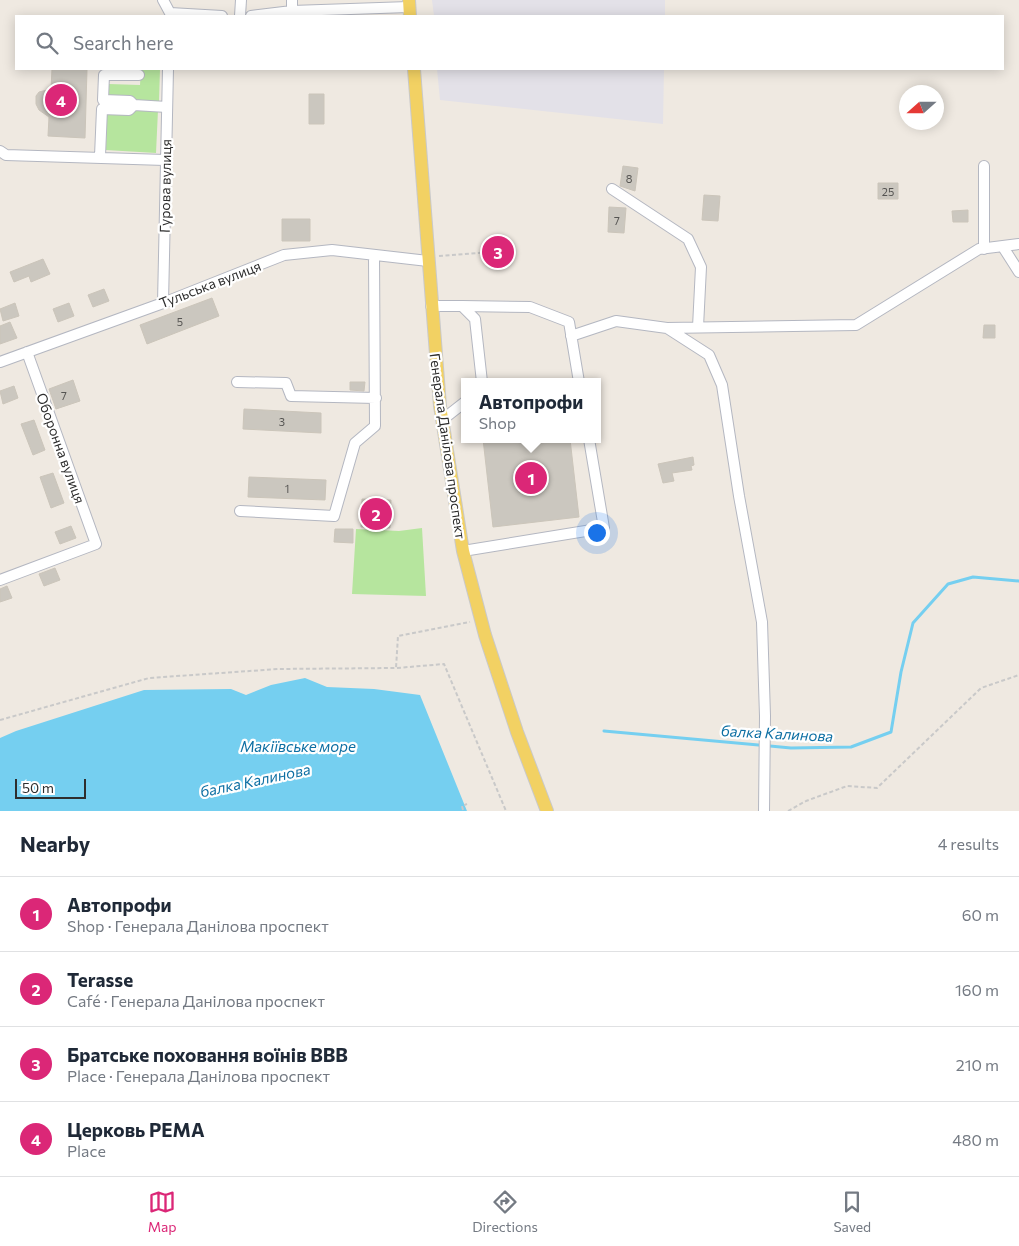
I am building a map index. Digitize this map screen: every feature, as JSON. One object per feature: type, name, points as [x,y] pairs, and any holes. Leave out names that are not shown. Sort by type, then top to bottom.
[{"type":"main road","name":"Генерала Данілова проспект","points":[[414,70],[427,259],[442,420],[463,551],[481,620],[517,732],[547,811]]},
{"type":"street","points":[[163,0],[170,14]]},
{"type":"street","points":[[170,0],[170,14]]},
{"type":"street","points":[[240,15],[241,0]]},
{"type":"street","points":[[292,0],[292,12]]},
{"type":"street","points":[[261,15],[292,12],[409,8]]},
{"type":"street","points":[[170,14],[196,15]]},
{"type":"street","name":"Гурова вулиця","points":[[163,303],[168,70]]},
{"type":"street","points":[[139,76],[104,75],[103,100],[130,101],[134,105],[168,107]]},
{"type":"street","points":[[100,156],[102,109],[129,110],[134,105]]},
{"type":"street","points":[[0,151],[6,155],[100,156],[165,160]]},
{"type":"street","points":[[982,249],[984,166]]},
{"type":"street","points":[[612,189],[688,239],[702,268],[698,328]]},
{"type":"street","points":[[571,336],[616,321],[667,328],[856,325],[982,249],[1019,244]]},
{"type":"street","points":[[1003,247],[1019,272]]},
{"type":"street","name":"Тульська вулиця","points":[[0,362],[163,303],[284,255],[332,250],[427,259]]},
{"type":"street","points":[[240,511],[334,516],[355,443],[375,426],[374,255]]},
{"type":"street","points":[[431,306],[530,306],[568,322],[578,378]]},
{"type":"street","points":[[462,306],[475,319],[482,378]]},
{"type":"street","points":[[667,328],[709,355],[722,385],[739,496],[762,622],[765,716],[764,811]]},
{"type":"street","name":"Оборонна вулиця","points":[[0,580],[96,544],[27,352]]},
{"type":"street","points":[[237,382],[286,383],[291,396],[376,398]]},
{"type":"street","points":[[442,420],[461,405]]},
{"type":"street","points":[[463,551],[604,528],[590,443]]},
{"type":"path","points":[[427,259],[492,252]]},
{"type":"path","points":[[396,668],[398,636],[481,620]]},
{"type":"path","points":[[0,720],[149,678],[278,669],[396,668],[444,664],[506,811]]},
{"type":"path","points":[[788,811],[806,800],[847,786],[877,788],[982,688],[1019,675]]},
{"type":"path","points":[[460,802],[463,810]]},
{"type":"path","points":[[462,806],[467,804]]},
{"type":"shaded area","points":[[432,0],[665,0],[665,15],[434,15]]},
{"type":"shaded area","points":[[437,70],[664,70],[663,124],[440,100]]},
{"type":"green space","points":[[141,70],[160,70],[159,102],[107,97],[108,84],[140,85]]},
{"type":"green space","points":[[158,110],[156,153],[106,150],[107,111]]},
{"type":"green space","points":[[422,528],[426,596],[352,594],[356,529],[399,531]]},
{"type":"water","name":"Макіївське море","points":[[305,678],[327,687],[374,689],[420,695],[467,811],[0,811],[0,738],[16,731],[144,690],[231,689],[246,695],[271,685]]},
{"type":"building","points":[[52,70],[87,70],[85,138],[48,136],[49,117],[39,110],[36,104],[36,96],[39,92],[51,89]]},
{"type":"building","points":[[309,94],[324,94],[324,124],[309,124]]},
{"type":"building","points":[[623,166],[638,168],[635,191],[620,186]]},
{"type":"building","points":[[878,183],[898,183],[898,199],[878,199]]},
{"type":"building","points":[[704,195],[720,196],[718,221],[702,220]]},
{"type":"building","points":[[609,207],[626,208],[624,233],[608,232]]},
{"type":"building","points":[[968,210],[968,222],[953,222],[952,211]]},
{"type":"building","points":[[282,219],[310,219],[310,241],[282,241]]},
{"type":"building","points":[[43,259],[50,274],[31,282],[29,276],[14,282],[10,272]]},
{"type":"building","points":[[104,289],[109,301],[93,307],[88,295]]},
{"type":"building","points":[[212,298],[219,316],[147,344],[140,325]]},
{"type":"building","points":[[15,303],[19,316],[3,321],[0,309]]},
{"type":"building","points":[[69,303],[74,316],[58,322],[53,309]]},
{"type":"building","points":[[10,322],[17,338],[0,344],[0,326]]},
{"type":"building","points":[[984,325],[995,325],[995,338],[983,338]]},
{"type":"building","points":[[73,380],[80,401],[56,409],[49,389]]},
{"type":"building","points":[[350,382],[365,382],[364,391],[350,390]]},
{"type":"building","points":[[14,386],[18,398],[3,404],[0,391]]},
{"type":"building","points":[[244,409],[321,413],[321,433],[243,429]]},
{"type":"building","points":[[34,420],[45,450],[33,455],[21,424]]},
{"type":"building","points":[[483,443],[570,443],[579,517],[493,527]]},
{"type":"building","points":[[693,457],[694,465],[691,466],[692,470],[672,473],[674,481],[663,483],[658,464]]},
{"type":"building","points":[[53,473],[64,503],[51,508],[40,477]]},
{"type":"building","points":[[249,477],[326,480],[325,500],[248,497]]},
{"type":"building","points":[[362,499],[391,500],[390,528],[361,527]]},
{"type":"building","points":[[71,526],[76,538],[60,544],[55,532]]},
{"type":"building","points":[[335,529],[353,529],[353,543],[334,542]]},
{"type":"building","points":[[55,568],[60,580],[44,586],[39,574]]},
{"type":"building","points":[[7,586],[12,598],[0,602],[0,589]]},
{"type":"waterway","name":"балка Калинова","points":[[604,731],[791,748],[851,747],[891,732],[901,672],[913,623],[948,584],[973,577],[1019,581]]},
{"type":"place","name":"Церковь РЕМА","points":[[61,100]]},
{"type":"place","name":"Братське поховання воїнів ВВВ","points":[[498,252]]},
{"type":"place","name":"Автопрофи","points":[[531,478]]},
{"type":"place","name":"Terasse","points":[[376,514]]}]
